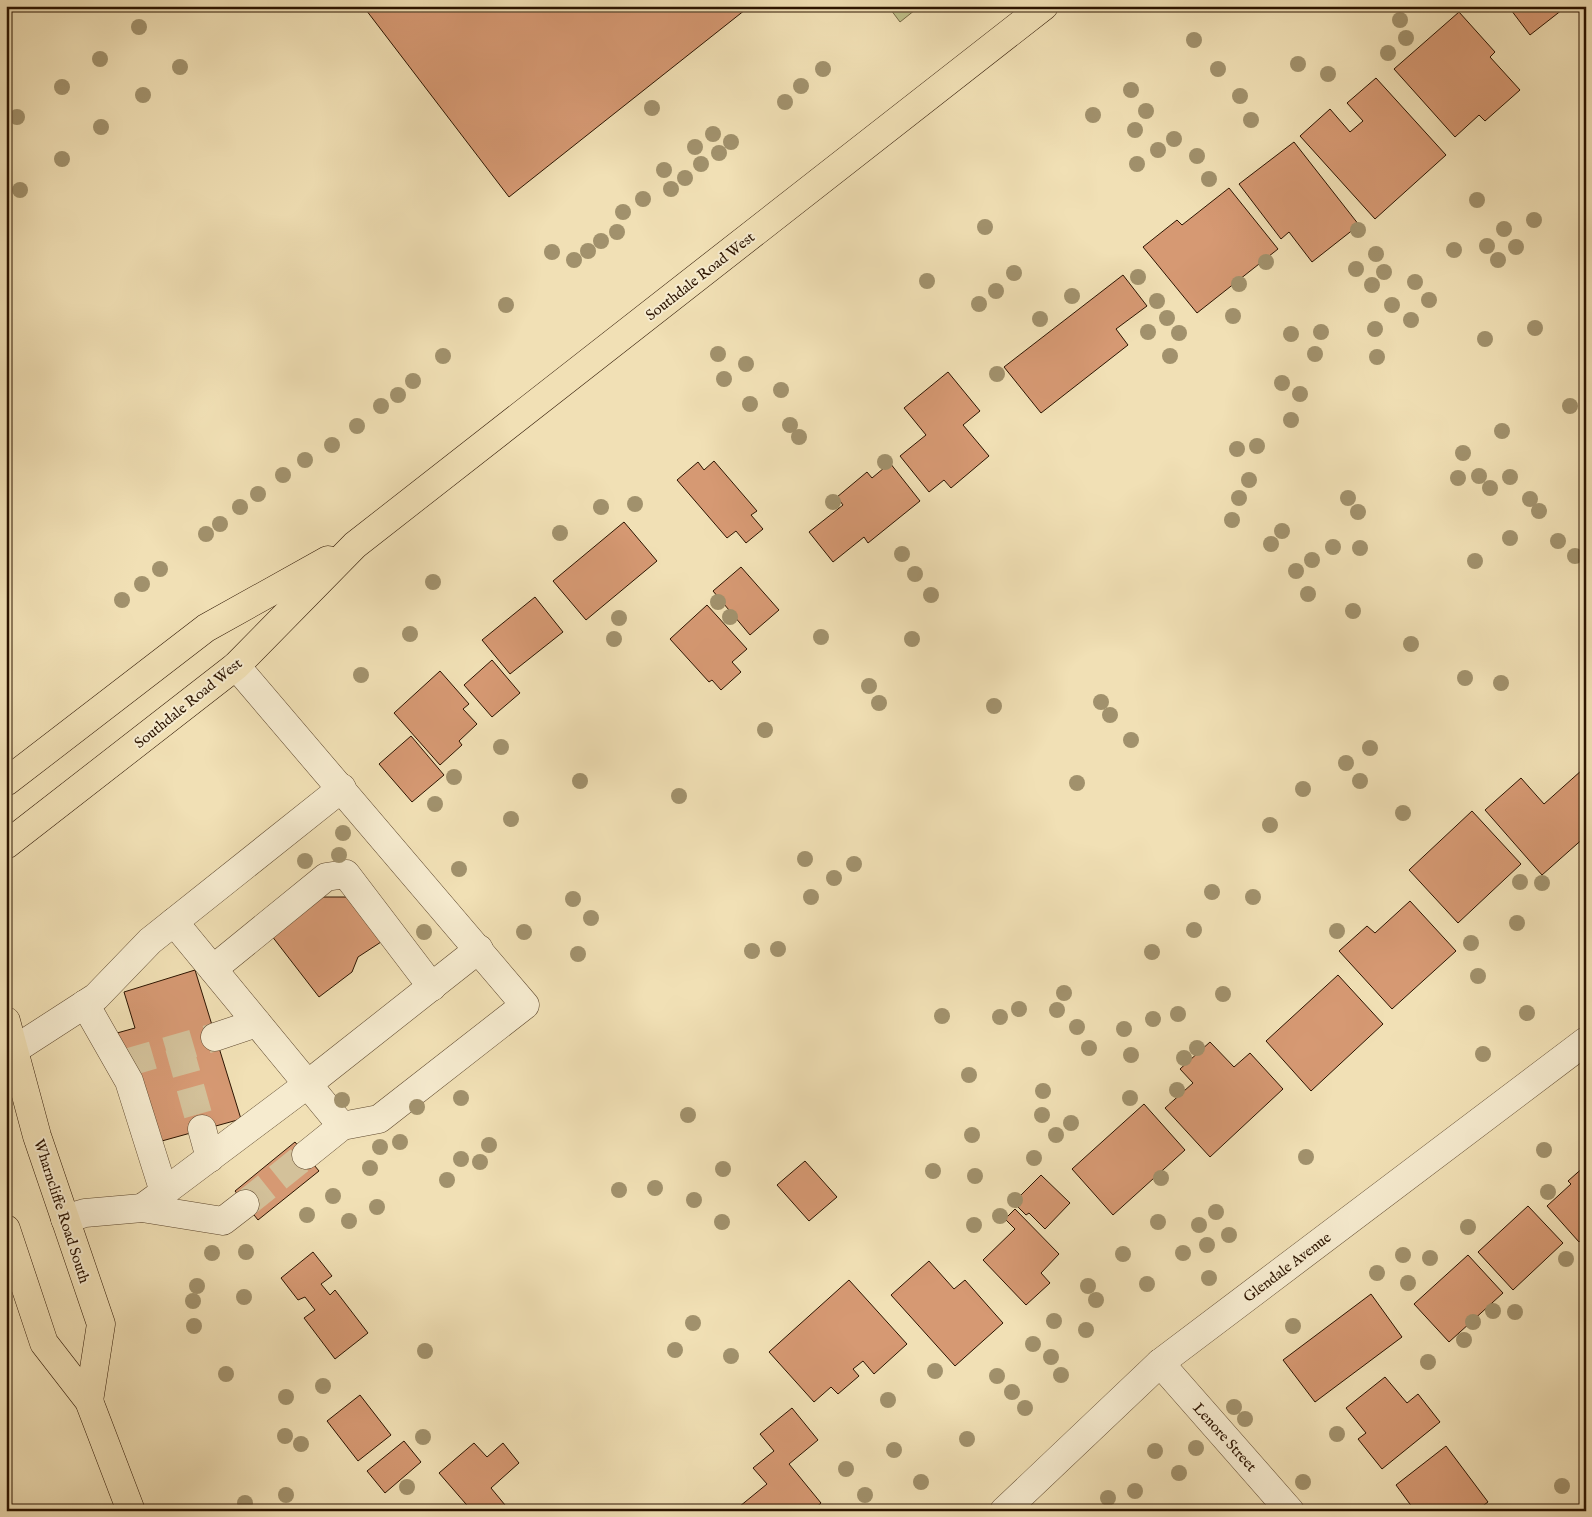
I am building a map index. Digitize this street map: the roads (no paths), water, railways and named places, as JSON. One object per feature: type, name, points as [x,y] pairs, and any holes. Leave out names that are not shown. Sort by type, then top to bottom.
[{"type":"main road","name":"Southdale Road West","points":[[6,845],[236,666],[355,545],[1044,6]]},
{"type":"main road","name":"Southdale Road West","points":[[6,782],[206,628],[355,545]]},
{"type":"main road","name":"Wharncliffe Road South","points":[[6,1021],[37,1136],[101,1324],[89,1401]]},
{"type":"main road","name":"Wharncliffe Road South","points":[[6,1230],[44,1343],[89,1401],[131,1511]]},
{"type":"street","points":[[236,666],[342,788],[525,1005],[379,1119],[342,1126],[306,1155]]},
{"type":"street","points":[[14,1050],[96,997],[150,941],[342,788]]},
{"type":"street","points":[[213,969],[326,877],[346,874],[432,987]]},
{"type":"street","points":[[174,922],[342,1126]]},
{"type":"street","points":[[142,1208],[308,1084],[478,949]]},
{"type":"street","points":[[85,1004],[124,1063],[164,1192]]},
{"type":"street","points":[[215,1037],[257,1023]]},
{"type":"street","name":"Glendale Avenue","points":[[1004,1511],[1160,1363],[1586,1041]]},
{"type":"street","points":[[202,1129],[210,1158]]},
{"type":"street","points":[[65,1219],[85,1213],[142,1208],[223,1221],[245,1204]]},
{"type":"street","name":"Lenore Street","points":[[1160,1363],[1290,1511]]},
{"type":"tunnel","points":[[126,1063],[215,1037]]},
{"type":"tunnel","points":[[179,1047],[202,1129]]},
{"type":"tunnel","points":[[245,1204],[306,1155]]}]
